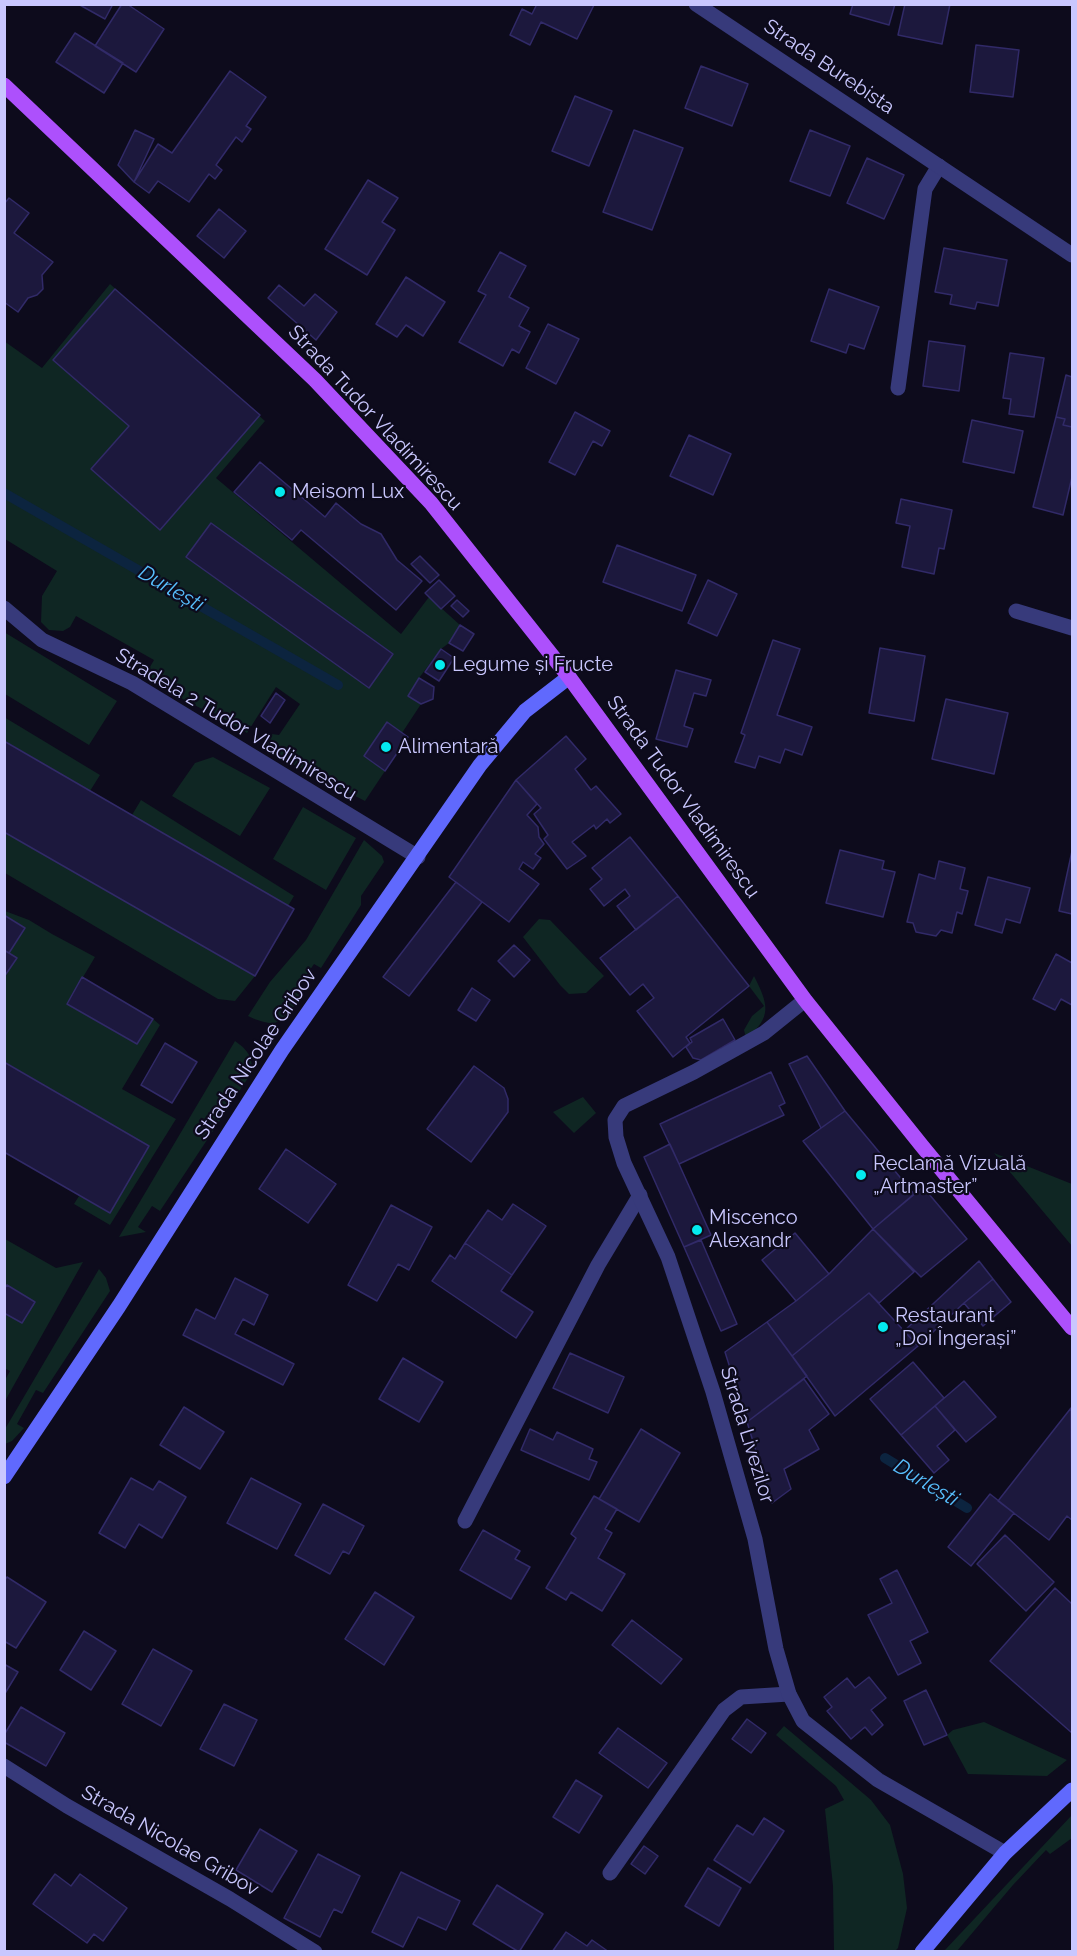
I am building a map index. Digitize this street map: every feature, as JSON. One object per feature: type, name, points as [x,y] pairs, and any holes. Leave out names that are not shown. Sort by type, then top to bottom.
[{"type":"main road","name":"Strada Tudor Vladimirescu","points":[[4,86],[315,380],[431,503],[569,677],[805,1000],[1072,1328]]},
{"type":"street","name":"Strada Burebista","points":[[696,4],[1072,255]]},
{"type":"street","points":[[898,388],[925,189],[939,166]]},
{"type":"street","name":"Stradela 2 Tudor Vladimirescu","points":[[4,608],[42,640],[132,683],[418,857]]},
{"type":"street","points":[[1016,611],[1072,628]]},
{"type":"street","name":"Strada Nicolae Gribov","points":[[4,1477],[119,1305],[282,1050],[480,765],[525,711],[569,677]]},
{"type":"street","name":"Strada Livezilor","points":[[805,1000],[764,1033],[694,1072],[624,1106],[615,1120],[616,1137],[624,1163],[668,1257],[713,1392],[756,1539],[776,1649],[789,1694],[803,1720],[878,1780],[1005,1853]]},
{"type":"street","points":[[465,1521],[598,1265],[640,1195]]},
{"type":"street","points":[[610,1873],[724,1710],[741,1697],[789,1694]]},
{"type":"street","name":"Strada Nicolae Gribov","points":[[4,1766],[67,1806],[230,1899],[315,1952]]},
{"type":"street","points":[[922,1952],[1005,1853],[1072,1790]]},
{"type":"green space","points":[[110,284],[265,421],[216,478],[401,634],[429,597],[460,625],[408,696],[421,704],[402,733],[364,756],[385,771],[365,801],[263,749],[272,734],[279,735],[300,704],[276,687],[247,733],[206,708],[204,710],[148,681],[147,672],[154,660],[76,616],[70,627],[63,631],[49,630],[41,622],[42,596],[57,571],[5,539],[4,341],[42,368]]},
{"type":"green space","points":[[4,632],[117,701],[89,745],[5,694]]},
{"type":"green space","points":[[4,717],[100,775],[90,791],[5,741]]},
{"type":"green space","points":[[213,757],[270,788],[240,836],[172,796],[195,763]]},
{"type":"green space","points":[[141,800],[294,896],[288,906],[132,815]]},
{"type":"green space","points":[[303,807],[356,838],[326,890],[273,859]]},
{"type":"green space","points":[[5,832],[255,976],[235,1001],[218,999],[5,873]]},
{"type":"green space","points":[[364,840],[382,856],[384,862],[361,896],[361,905],[321,968],[314,964],[295,992],[301,996],[290,1012],[280,1021],[267,1023],[248,1016],[270,982],[306,940]]},
{"type":"green space","points":[[5,911],[29,920],[95,957],[67,1004],[137,1044],[153,1019],[160,1025],[122,1089],[176,1119],[110,1225],[74,1204],[79,1196],[110,1213],[149,1146],[5,1062],[5,977],[16,958],[9,953],[25,928],[5,915]]},
{"type":"green space","points":[[539,919],[550,920],[604,976],[586,993],[569,994],[523,937]]},
{"type":"green space","points":[[754,976],[765,1002],[765,1010],[761,1023],[746,1038],[744,1030],[752,1016],[764,1006],[749,986]]},
{"type":"green space","points":[[235,1041],[249,1055],[252,1064],[250,1075],[160,1211],[152,1206],[138,1227],[146,1232],[119,1237]]},
{"type":"green space","points":[[583,1097],[596,1113],[574,1133],[553,1112]]},
{"type":"green space","points":[[994,1153],[1072,1184],[1072,1246]]},
{"type":"green space","points":[[5,1239],[56,1268],[83,1262],[5,1401],[5,1380],[10,1371],[4,1368]]},
{"type":"green space","points":[[99,1269],[106,1278],[110,1291],[43,1393],[36,1390],[17,1424],[24,1428],[12,1441],[5,1444],[5,1429]]},
{"type":"green space","points":[[984,1722],[1067,1760],[1047,1776],[968,1774],[947,1735],[953,1730]]},
{"type":"green space","points":[[784,1726],[871,1800],[890,1825],[903,1874],[907,1908],[898,1948],[895,1951],[834,1951],[833,1886],[825,1809],[844,1800],[836,1786],[776,1735]]},
{"type":"green space","points":[[1072,1815],[1072,1838],[1050,1854],[1046,1850],[957,1951],[944,1951]]},
{"type":"building","points":[[78,4],[113,4],[105,19]]},
{"type":"building","points":[[122,4],[127,4],[164,29],[136,72],[95,46]]},
{"type":"building","points":[[537,4],[594,5],[577,39],[541,22],[530,45],[510,35],[522,9],[532,14]]},
{"type":"building","points":[[853,4],[895,4],[889,25],[850,14]]},
{"type":"building","points":[[905,4],[950,4],[942,44],[898,35]]},
{"type":"building","points":[[75,33],[123,63],[104,93],[56,62]]},
{"type":"building","points":[[976,45],[1019,50],[1013,97],[970,92]]},
{"type":"building","points":[[701,66],[748,84],[732,126],[685,108]]},
{"type":"building","points":[[230,71],[266,97],[246,126],[251,129],[242,142],[236,137],[216,165],[222,170],[215,179],[209,174],[189,202],[158,181],[149,193],[134,182],[158,144],[172,153]]},
{"type":"building","points":[[575,96],[612,111],[589,166],[552,151]]},
{"type":"building","points":[[135,130],[154,139],[134,182],[118,165]]},
{"type":"building","points":[[634,130],[683,148],[652,230],[603,212]]},
{"type":"building","points":[[810,130],[850,146],[830,196],[790,181]]},
{"type":"building","points":[[867,158],[904,175],[884,219],[847,203]]},
{"type":"building","points":[[368,180],[398,198],[382,222],[395,230],[367,275],[325,249]]},
{"type":"building","points":[[9,198],[29,213],[14,233],[53,262],[42,275],[43,289],[37,295],[28,298],[18,312],[4,302],[4,204]]},
{"type":"building","points":[[219,209],[246,231],[224,258],[197,236]]},
{"type":"building","points":[[944,248],[1007,260],[998,306],[977,302],[975,309],[950,304],[952,295],[935,292]]},
{"type":"building","points":[[500,252],[526,266],[509,297],[529,308],[519,326],[530,332],[519,353],[512,349],[503,366],[459,342],[486,295],[478,291]]},
{"type":"building","points":[[406,277],[445,302],[423,336],[406,325],[397,337],[376,324]]},
{"type":"building","points":[[279,285],[304,306],[315,294],[337,312],[316,340],[268,298]]},
{"type":"building","points":[[115,289],[260,415],[160,530],[91,469],[129,426],[53,360]]},
{"type":"building","points":[[829,289],[879,307],[864,349],[849,344],[846,353],[811,341]]},
{"type":"building","points":[[548,324],[579,339],[556,384],[526,368]]},
{"type":"building","points":[[929,341],[965,346],[959,391],[923,386]]},
{"type":"building","points":[[1010,353],[1044,358],[1034,417],[1009,414],[1011,399],[1003,398]]},
{"type":"building","points":[[1066,375],[1072,377],[1072,427],[1063,425],[1065,419],[1056,417]]},
{"type":"building","points":[[575,412],[610,431],[602,446],[593,441],[575,475],[549,462]]},
{"type":"building","points":[[1056,417],[1065,419],[1063,425],[1072,427],[1072,477],[1063,515],[1033,507]]},
{"type":"building","points":[[972,420],[1023,431],[1014,473],[963,462]]},
{"type":"building","points":[[689,435],[731,454],[713,495],[670,476]]},
{"type":"building","points":[[260,462],[325,517],[336,503],[361,524],[381,534],[397,560],[422,581],[396,610],[301,530],[292,540],[234,492]]},
{"type":"building","points":[[901,499],[952,510],[944,549],[939,548],[934,574],[902,567],[910,526],[896,523]]},
{"type":"building","points":[[211,523],[393,654],[369,688],[186,557]]},
{"type":"building","points":[[617,545],[696,575],[682,611],[603,582]]},
{"type":"building","points":[[420,556],[439,575],[430,583],[411,564]]},
{"type":"building","points":[[439,580],[455,596],[441,609],[425,593]]},
{"type":"building","points":[[708,580],[737,594],[717,636],[688,623]]},
{"type":"building","points":[[457,600],[469,611],[463,617],[451,606]]},
{"type":"building","points":[[460,625],[474,634],[463,651],[449,643]]},
{"type":"building","points":[[773,640],[800,649],[777,715],[812,727],[802,755],[785,749],[780,763],[759,756],[755,768],[735,762],[745,735],[741,733]]},
{"type":"building","points":[[880,648],[925,656],[914,721],[869,713]]},
{"type":"building","points":[[441,649],[454,658],[439,681],[425,672]]},
{"type":"building","points":[[676,670],[711,680],[706,696],[694,693],[684,726],[693,729],[687,747],[656,739]]},
{"type":"building","points":[[419,678],[434,687],[433,699],[421,704],[408,696]]},
{"type":"building","points":[[276,693],[285,700],[270,723],[261,716]]},
{"type":"building","points":[[946,699],[1008,713],[994,774],[932,759]]},
{"type":"building","points":[[387,722],[408,737],[385,771],[364,756]]},
{"type":"building","points":[[566,736],[586,759],[575,769],[591,790],[596,786],[621,814],[610,823],[607,819],[596,829],[594,825],[572,842],[586,856],[567,869],[544,839],[548,835],[534,814],[541,808],[516,780]]},
{"type":"building","points":[[4,741],[294,909],[255,976],[4,832]]},
{"type":"building","points":[[516,780],[537,804],[527,815],[538,827],[539,837],[544,844],[535,854],[541,858],[533,869],[523,862],[519,869],[539,884],[509,922],[449,877]]},
{"type":"building","points":[[630,837],[678,896],[636,930],[617,906],[630,896],[625,889],[604,906],[590,889],[602,879],[592,868]]},
{"type":"building","points":[[840,850],[884,861],[882,869],[895,872],[883,917],[826,903]]},
{"type":"building","points":[[1072,851],[1072,914],[1059,911]]},
{"type":"building","points":[[939,861],[965,868],[960,889],[968,891],[962,914],[957,912],[952,933],[941,930],[936,936],[916,932],[913,923],[907,922],[919,874],[935,879]]},
{"type":"building","points":[[988,877],[1030,888],[1020,923],[1006,919],[1002,933],[975,925]]},
{"type":"building","points":[[456,882],[482,902],[409,996],[383,977]]},
{"type":"building","points":[[678,896],[749,986],[686,1037],[690,1043],[673,1057],[637,1011],[654,998],[643,984],[630,995],[600,958]]},
{"type":"building","points":[[4,915],[25,928],[9,953],[4,950]]},
{"type":"building","points":[[514,945],[530,960],[514,977],[498,961]]},
{"type":"building","points":[[4,950],[17,958],[4,977]]},
{"type":"building","points":[[1056,954],[1072,963],[1072,1005],[1061,999],[1055,1010],[1033,999]]},
{"type":"building","points":[[82,977],[153,1019],[137,1044],[67,1004]]},
{"type":"building","points":[[472,988],[490,1000],[476,1021],[458,1010]]},
{"type":"building","points":[[723,1019],[735,1040],[701,1060],[693,1058],[686,1047],[692,1042],[690,1038]]},
{"type":"building","points":[[165,1043],[197,1062],[172,1103],[141,1085]]},
{"type":"building","points":[[807,1056],[845,1111],[821,1128],[789,1064]]},
{"type":"building","points":[[4,1062],[149,1146],[110,1213],[4,1152]]},
{"type":"building","points":[[474,1066],[504,1088],[508,1099],[508,1112],[471,1162],[427,1129]]},
{"type":"building","points":[[771,1072],[785,1103],[779,1106],[784,1115],[679,1164],[660,1124]]},
{"type":"building","points":[[845,1111],[914,1194],[873,1229],[803,1141]]},
{"type":"building","points":[[670,1144],[711,1235],[684,1247],[644,1157]]},
{"type":"building","points":[[286,1149],[336,1184],[308,1223],[259,1189]]},
{"type":"building","points":[[923,1187],[967,1239],[921,1277],[873,1229]]},
{"type":"building","points":[[513,1204],[546,1226],[512,1275],[465,1243],[488,1210],[502,1220]]},
{"type":"building","points":[[391,1205],[432,1227],[409,1270],[398,1264],[377,1301],[348,1285]]},
{"type":"building","points":[[873,1229],[914,1272],[879,1303],[869,1293],[792,1356],[767,1322],[829,1274]]},
{"type":"building","points":[[795,1233],[829,1274],[796,1301],[762,1260]]},
{"type":"building","points":[[701,1240],[737,1324],[721,1331],[684,1247]]},
{"type":"building","points":[[465,1243],[512,1275],[501,1291],[533,1312],[516,1338],[432,1281],[450,1255],[455,1259]]},
{"type":"building","points":[[979,1261],[993,1279],[918,1346],[904,1331]]},
{"type":"building","points":[[235,1278],[268,1295],[254,1325],[243,1319],[235,1334],[294,1364],[283,1385],[183,1335],[196,1309],[215,1319]]},
{"type":"building","points":[[993,1279],[1011,1302],[983,1326],[964,1303]]},
{"type":"building","points":[[7,1285],[35,1302],[22,1323],[4,1313],[4,1289]]},
{"type":"building","points":[[869,1293],[918,1346],[835,1416],[792,1356]]},
{"type":"building","points":[[767,1322],[807,1376],[747,1422],[725,1352]]},
{"type":"building","points":[[570,1353],[624,1377],[608,1413],[553,1388]]},
{"type":"building","points":[[403,1358],[443,1382],[419,1422],[379,1399]]},
{"type":"building","points":[[913,1362],[944,1398],[901,1435],[870,1399]]},
{"type":"building","points":[[804,1379],[829,1414],[809,1430],[819,1449],[784,1469],[791,1489],[772,1503],[747,1422]]},
{"type":"building","points":[[964,1381],[996,1417],[966,1442],[935,1406]]},
{"type":"building","points":[[935,1406],[955,1430],[937,1446],[949,1460],[934,1473],[901,1435]]},
{"type":"building","points":[[184,1407],[224,1432],[200,1469],[160,1445]]},
{"type":"building","points":[[1071,1408],[1072,1520],[1067,1516],[1049,1540],[998,1501]]},
{"type":"building","points":[[530,1429],[553,1440],[557,1432],[593,1449],[589,1459],[597,1462],[589,1480],[521,1450]]},
{"type":"building","points":[[641,1429],[680,1453],[639,1522],[599,1499]]},
{"type":"building","points":[[131,1478],[153,1490],[159,1481],[186,1497],[162,1538],[139,1524],[125,1548],[99,1533]]},
{"type":"building","points":[[251,1478],[301,1504],[277,1549],[227,1523]]},
{"type":"building","points":[[990,1494],[1014,1513],[971,1566],[948,1547]]},
{"type":"building","points":[[594,1496],[617,1509],[605,1529],[612,1533],[598,1558],[625,1574],[602,1611],[571,1592],[566,1600],[546,1588],[576,1538],[571,1534]]},
{"type":"building","points":[[323,1504],[364,1526],[349,1554],[343,1551],[330,1574],[295,1555]]},
{"type":"building","points":[[483,1530],[520,1551],[515,1559],[530,1567],[511,1599],[460,1570]]},
{"type":"building","points":[[1005,1535],[1054,1582],[1026,1611],[977,1564]]},
{"type":"building","points":[[897,1570],[928,1632],[910,1641],[921,1663],[898,1675],[868,1615],[892,1603],[880,1579]]},
{"type":"building","points":[[7,1577],[46,1602],[16,1648],[4,1641],[4,1581]]},
{"type":"building","points":[[1055,1588],[1072,1604],[1072,1733],[990,1661]]},
{"type":"building","points":[[375,1592],[414,1617],[384,1665],[345,1639]]},
{"type":"building","points":[[632,1620],[682,1659],[661,1684],[612,1645]]},
{"type":"building","points":[[84,1631],[116,1651],[91,1690],[60,1670]]},
{"type":"building","points":[[153,1649],[192,1671],[161,1726],[122,1704]]},
{"type":"building","points":[[4,1664],[18,1672],[4,1695]]},
{"type":"building","points":[[869,1677],[886,1698],[871,1710],[883,1725],[872,1735],[865,1727],[851,1739],[827,1711],[832,1707],[824,1697],[847,1678],[855,1688]]},
{"type":"building","points":[[926,1690],[947,1735],[924,1745],[904,1701]]},
{"type":"building","points":[[224,1704],[257,1720],[234,1766],[200,1749]]},
{"type":"building","points":[[21,1707],[65,1733],[46,1766],[4,1742],[4,1735]]},
{"type":"building","points":[[747,1719],[766,1733],[751,1753],[732,1739]]},
{"type":"building","points":[[618,1728],[667,1763],[648,1788],[599,1753]]},
{"type":"building","points":[[576,1780],[602,1796],[579,1833],[553,1817]]},
{"type":"building","points":[[764,1818],[784,1831],[750,1883],[714,1860],[737,1825],[753,1835]]},
{"type":"building","points":[[260,1829],[297,1851],[272,1892],[236,1870]]},
{"type":"building","points":[[644,1846],[658,1856],[645,1874],[631,1864]]},
{"type":"building","points":[[318,1854],[360,1876],[342,1913],[334,1909],[320,1937],[284,1918]]},
{"type":"building","points":[[708,1868],[741,1888],[719,1926],[685,1906]]},
{"type":"building","points":[[401,1872],[460,1901],[446,1930],[418,1917],[403,1947],[372,1932]]},
{"type":"building","points":[[55,1874],[71,1886],[80,1874],[127,1908],[103,1941],[94,1934],[87,1943],[33,1904]]},
{"type":"building","points":[[497,1885],[543,1914],[519,1952],[473,1924]]},
{"type":"building","points":[[566,1932],[587,1946],[592,1940],[609,1952],[552,1952]]},
{"type":"waterway","name":"Durlești","points":[[4,493],[338,685]]},
{"type":"waterway","name":"Durlești","points":[[885,1458],[967,1508]]},
{"type":"place","name":"Meisom Lux","points":[[280,492]]},
{"type":"place","name":"Legume și Fructe","points":[[440,665]]},
{"type":"place","name":"Alimentară","points":[[386,747]]},
{"type":"place","name":"Reclamă Vizuală „Artmaster”","points":[[861,1175]]},
{"type":"place","name":"Miscenco Alexandr","points":[[697,1230]]},
{"type":"place","name":"Restaurant „Doi Îngerași”","points":[[883,1327]]}]
